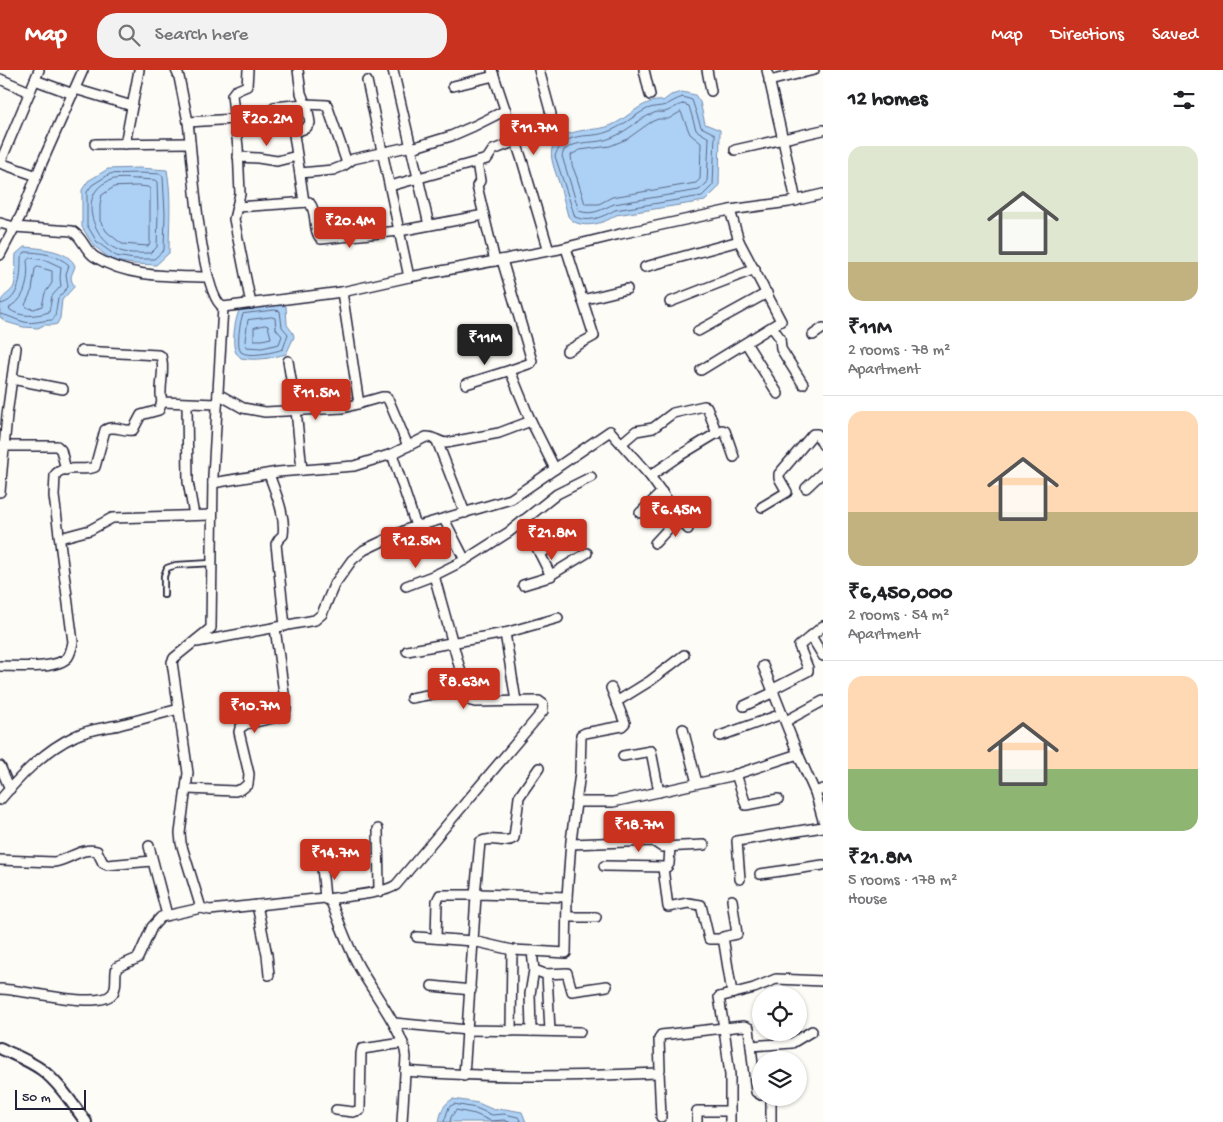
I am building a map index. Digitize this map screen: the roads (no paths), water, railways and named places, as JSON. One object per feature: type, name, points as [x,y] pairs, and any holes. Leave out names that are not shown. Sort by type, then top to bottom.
[{"type":"street","points":[[37,176],[0,163],[40,70]]},
{"type":"street","points":[[0,255],[21,215],[84,70]]},
{"type":"street","points":[[125,144],[140,70]]},
{"type":"street","points":[[176,70],[188,122],[195,199],[208,277],[216,302],[223,307],[342,292],[409,277],[566,248],[730,210],[796,201],[821,195],[823,205]]},
{"type":"street","points":[[248,70],[247,86],[233,93],[240,198],[234,219],[251,304]]},
{"type":"street","points":[[298,70],[301,92],[310,123],[306,128],[294,133],[304,202]]},
{"type":"street","points":[[392,70],[412,147],[429,225]]},
{"type":"street","points":[[539,70],[551,114]]},
{"type":"street","points":[[644,70],[650,95]]},
{"type":"street","points":[[707,70],[711,90]]},
{"type":"street","points":[[766,70],[796,201]]},
{"type":"street","points":[[769,81],[814,70]]},
{"type":"street","points":[[453,86],[493,73],[516,141],[549,251]]},
{"type":"street","points":[[0,79],[30,92]]},
{"type":"street","points":[[35,80],[132,106]]},
{"type":"street","points":[[367,81],[409,277]]},
{"type":"street","points":[[274,107],[305,104],[324,104],[328,107],[347,163]]},
{"type":"street","points":[[300,173],[334,170],[353,160],[451,136],[506,110]]},
{"type":"street","points":[[188,122],[235,119]]},
{"type":"street","points":[[735,150],[823,130]]},
{"type":"street","points":[[390,186],[487,159],[493,150],[516,141]]},
{"type":"street","points":[[95,144],[190,143]]},
{"type":"street","points":[[238,157],[277,161],[297,156]]},
{"type":"street","points":[[466,384],[531,363],[532,360],[484,215],[477,186],[480,181],[477,162]]},
{"type":"street","points":[[237,207],[304,202],[311,204],[317,234],[321,239],[399,231],[484,215]]},
{"type":"street","points":[[701,370],[779,323],[781,319],[739,241],[730,210]]},
{"type":"street","points":[[0,223],[14,228],[72,231],[77,234],[87,251],[92,255],[111,266],[128,271],[161,275],[208,277]]},
{"type":"street","points":[[645,267],[739,241]]},
{"type":"street","points":[[566,248],[594,336],[567,351]]},
{"type":"street","points":[[670,302],[755,269]]},
{"type":"street","points":[[582,300],[627,289]]},
{"type":"street","points":[[342,292],[360,404]]},
{"type":"street","points":[[698,331],[767,293]]},
{"type":"street","points":[[201,908],[180,839],[188,773],[172,662],[174,658],[211,628],[213,483],[223,307]]},
{"type":"street","points":[[772,327],[780,338],[781,348],[802,384]]},
{"type":"street","points":[[813,335],[823,328]]},
{"type":"street","points":[[746,343],[778,394]]},
{"type":"street","points":[[0,492],[5,446],[3,426],[16,348]]},
{"type":"street","points":[[0,666],[55,664],[68,657],[73,642],[54,483],[57,473],[66,470],[95,467],[105,430],[112,427],[133,430],[141,414],[159,410],[162,402],[161,356],[81,351]]},
{"type":"street","points":[[288,361],[296,410],[302,470]]},
{"type":"street","points":[[511,370],[531,422],[555,470]]},
{"type":"street","points":[[12,379],[63,389]]},
{"type":"street","points":[[218,394],[239,406],[256,412],[343,408],[377,398],[386,398],[408,446]]},
{"type":"street","points":[[162,402],[217,404]]},
{"type":"street","points":[[187,404],[188,482],[194,515]]},
{"type":"street","points":[[622,443],[636,431],[653,428],[673,413],[704,406],[707,407],[717,434]]},
{"type":"street","points":[[213,483],[302,470],[354,466],[392,454],[430,436],[437,441],[446,443],[494,434],[531,422]]},
{"type":"street","points":[[650,476],[722,430],[725,431],[734,458]]},
{"type":"street","points":[[194,642],[307,622],[319,618],[334,585],[352,560],[364,550],[416,526],[511,499],[610,431],[650,476],[688,529]]},
{"type":"street","points":[[762,507],[787,492],[779,478],[779,474],[813,434],[817,434],[823,445]]},
{"type":"street","points":[[437,441],[465,513]]},
{"type":"street","points":[[5,446],[57,446],[61,450],[66,470]]},
{"type":"street","points":[[392,454],[416,526]]},
{"type":"street","points":[[806,488],[823,472]]},
{"type":"street","points":[[269,474],[278,500],[284,528],[283,535],[276,544],[285,626]]},
{"type":"street","points":[[406,586],[435,575],[465,560],[509,532],[557,494],[591,477]]},
{"type":"street","points":[[640,513],[662,492]]},
{"type":"street","points":[[60,538],[90,530],[112,518],[212,515]]},
{"type":"street","points":[[655,543],[679,517]]},
{"type":"street","points":[[444,519],[465,560]]},
{"type":"street","points":[[523,520],[551,576]]},
{"type":"street","points":[[540,554],[577,530]]},
{"type":"street","points":[[523,585],[551,576],[588,553]]},
{"type":"street","points":[[0,989],[81,1000],[105,999],[111,996],[114,991],[117,967],[138,958],[152,927],[161,917],[201,908],[210,910],[379,891],[392,888],[403,878],[543,711],[544,707],[541,702],[471,701],[435,575]]},
{"type":"street","points":[[407,651],[505,633],[558,618]]},
{"type":"street","points":[[744,706],[808,671],[798,648],[800,644],[823,626]]},
{"type":"street","points":[[187,789],[235,791],[242,789],[248,784],[249,774],[239,732],[240,728],[246,724],[282,716],[286,708],[275,628]]},
{"type":"street","points":[[505,633],[516,701]]},
{"type":"street","points":[[811,636],[823,656]]},
{"type":"street","points":[[616,702],[650,681],[684,655]]},
{"type":"street","points":[[763,666],[798,754],[819,791],[823,820]]},
{"type":"street","points":[[411,698],[466,688]]},
{"type":"street","points":[[417,936],[473,941],[512,950],[566,953],[567,897],[571,844],[580,773],[581,735],[624,725],[611,688]]},
{"type":"street","points":[[720,736],[784,717],[823,702]]},
{"type":"street","points":[[0,800],[42,757],[76,735],[93,729],[118,725],[178,709]]},
{"type":"street","points":[[683,729],[697,783]]},
{"type":"street","points":[[623,756],[651,751],[659,792]]},
{"type":"street","points":[[576,802],[613,802],[736,774],[798,754]]},
{"type":"street","points":[[0,766],[10,789]]},
{"type":"street","points":[[464,1076],[480,842],[485,839],[510,841],[514,838],[519,797],[540,768]]},
{"type":"street","points":[[736,774],[746,805],[778,799]]},
{"type":"street","points":[[740,879],[737,841],[823,827]]},
{"type":"street","points":[[378,830],[379,891]]},
{"type":"street","points":[[571,844],[654,841],[662,846],[704,845]]},
{"type":"street","points":[[148,846],[167,915]]},
{"type":"street","points":[[604,866],[663,868],[669,866],[670,846]]},
{"type":"street","points":[[0,860],[54,862],[61,861],[79,852],[92,850],[97,851],[105,864],[152,861]]},
{"type":"street","points":[[760,874],[823,864]]},
{"type":"street","points":[[322,867],[327,898],[331,902],[352,952],[394,1023],[406,1052],[402,1122]]},
{"type":"street","points":[[663,868],[668,907],[688,904],[701,905],[709,939],[724,938],[724,936],[737,934],[732,900]]},
{"type":"street","points":[[436,938],[437,901],[440,895],[567,897]]},
{"type":"street","points":[[257,905],[269,975]]},
{"type":"street","points":[[567,917],[596,917]]},
{"type":"street","points":[[724,938],[732,993]]},
{"type":"street","points":[[511,1031],[512,950]]},
{"type":"street","points":[[531,1031],[530,994],[534,970],[532,952]]},
{"type":"street","points":[[534,970],[547,974],[567,973],[572,991],[607,986]]},
{"type":"street","points":[[547,974],[550,1031]]},
{"type":"street","points":[[730,1122],[730,1075],[719,997],[754,988],[776,979],[823,981]]},
{"type":"street","points":[[432,986],[471,990]]},
{"type":"street","points":[[394,1023],[467,1030],[580,1032]]},
{"type":"street","points":[[661,1117],[659,1039],[661,1035],[744,1026],[749,1028],[752,1055]]},
{"type":"street","points":[[751,1046],[792,1043],[812,1032]]},
{"type":"street","points":[[336,1110],[353,1112],[360,1110],[362,1049],[402,1043]]},
{"type":"street","points":[[0,1048],[42,1070],[56,1084],[86,1122]]},
{"type":"street","points":[[405,1071],[464,1076],[608,1075],[659,1072]]},
{"type":"street","points":[[771,1106],[771,1122]]},
{"type":"street","points":[[697,1122],[697,1110],[730,1111]]},
{"type":"lane","points":[[164,595],[164,576],[167,568],[176,565],[212,563]]},
{"type":"water","points":[[682,92],[695,95],[700,102],[705,124],[720,130],[719,187],[705,201],[616,215],[598,223],[584,225],[572,221],[568,216],[552,161],[551,153],[556,141],[575,132],[611,126],[650,102],[663,101],[671,95]]},
{"type":"water","points":[[139,168],[167,170],[169,180],[169,253],[156,265],[113,261],[93,245],[82,227],[82,190],[88,181],[108,169]]},
{"type":"water","points":[[24,247],[60,253],[67,256],[75,266],[71,278],[74,287],[62,300],[60,318],[57,324],[44,325],[38,328],[23,327],[6,322],[0,317],[1,301],[14,286],[16,254]]},
{"type":"water","points":[[274,305],[286,306],[287,325],[294,337],[286,354],[264,359],[241,358],[236,353],[234,344],[235,324],[240,309]]},
{"type":"water","points":[[453,1099],[478,1103],[494,1110],[505,1109],[522,1112],[526,1122],[439,1122],[443,1109]]}]
